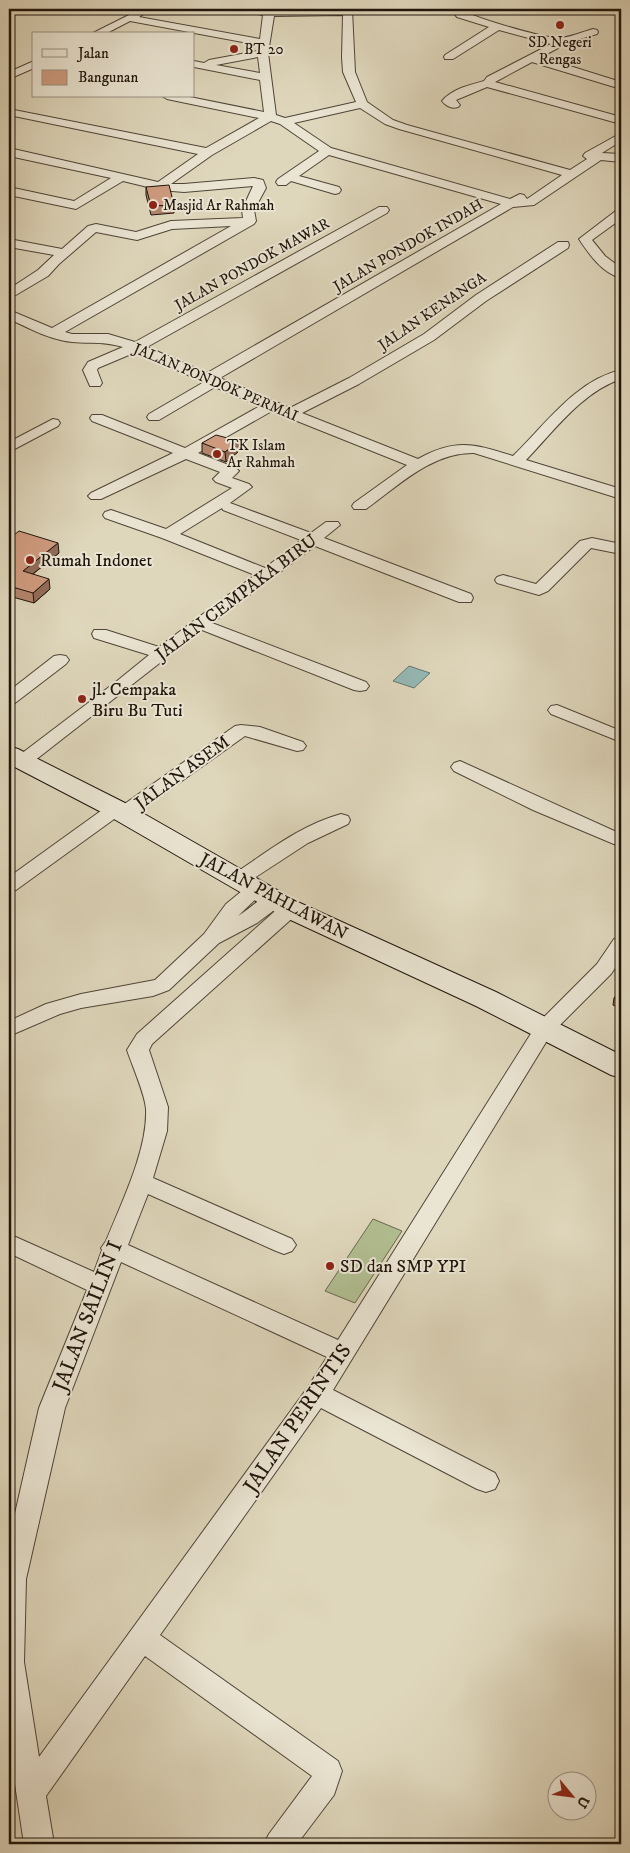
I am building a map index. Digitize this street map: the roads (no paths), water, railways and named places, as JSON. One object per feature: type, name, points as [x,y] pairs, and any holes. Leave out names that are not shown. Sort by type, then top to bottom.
[{"type":"main road","name":"JALAN PAHLAWAN","points":[[16,758],[120,811],[264,895],[486,999],[621,1068]]},
{"type":"street","points":[[100,32],[147,9]]},
{"type":"street","points":[[246,9],[269,13],[348,12],[347,56],[349,72],[362,104],[389,122],[566,172],[604,155],[621,158]]},
{"type":"street","points":[[455,9],[461,15],[497,27],[558,42],[593,32]]},
{"type":"street","points":[[269,13],[264,48],[270,117]]},
{"type":"street","points":[[128,18],[191,32]]},
{"type":"street","points":[[449,57],[497,27]]},
{"type":"street","points":[[195,33],[264,48]]},
{"type":"street","points":[[488,83],[491,78],[558,44],[558,42]]},
{"type":"street","points":[[196,64],[264,48]]},
{"type":"street","points":[[531,58],[621,86]]},
{"type":"street","points":[[9,64],[31,67]]},
{"type":"street","points":[[196,64],[266,78]]},
{"type":"street","points":[[9,76],[31,67]]},
{"type":"street","points":[[454,105],[448,101],[451,98],[470,88],[488,83],[621,121]]},
{"type":"street","points":[[177,98],[270,117],[284,122],[327,151],[512,204],[530,202],[566,172],[621,136]]},
{"type":"street","points":[[284,122],[362,104]]},
{"type":"street","points":[[9,112],[208,152]]},
{"type":"street","points":[[160,186],[208,152],[270,117]]},
{"type":"street","points":[[327,151],[286,180],[334,190]]},
{"type":"street","points":[[9,152],[160,186],[184,188],[259,183],[260,188],[252,201],[248,222],[53,332]]},
{"type":"street","points":[[9,191],[73,206],[80,204],[120,178]]},
{"type":"street","name":"JALAN PONDOK INDAH","points":[[154,417],[212,379],[512,204]]},
{"type":"street","name":"JALAN PONDOK MAWAR","points":[[95,383],[90,370],[91,367],[136,347],[383,210]]},
{"type":"street","points":[[621,213],[586,237],[600,259],[621,274]]},
{"type":"street","points":[[9,295],[39,276],[92,229],[96,228],[137,236],[171,225],[248,222]]},
{"type":"street","points":[[591,246],[621,223]]},
{"type":"street","points":[[9,243],[65,253]]},
{"type":"street","name":"JALAN KENANGA","points":[[290,414],[354,381],[429,337],[482,298],[563,245]]},
{"type":"street","name":"JALAN PONDOK PERMAI","points":[[9,314],[53,332],[76,338],[110,339],[136,347],[290,414],[419,465]]},
{"type":"street","points":[[517,461],[585,393],[600,382],[621,374]]},
{"type":"street","points":[[96,496],[184,454],[271,406]]},
{"type":"street","points":[[97,418],[231,472],[221,479],[244,487],[168,535]]},
{"type":"street","points":[[9,448],[53,423]]},
{"type":"street","points":[[360,506],[419,465],[451,449],[464,447],[517,461],[621,494]]},
{"type":"street","points":[[228,507],[465,598]]},
{"type":"street","points":[[111,515],[168,535],[266,574]]},
{"type":"street","name":"JALAN CEMPAKA BIRU","points":[[16,758],[123,685],[160,653],[332,525]]},
{"type":"street","points":[[503,580],[538,590],[586,544],[592,543],[621,549]]},
{"type":"street","points":[[201,624],[360,686]]},
{"type":"street","points":[[100,634],[160,653]]},
{"type":"street","points":[[9,699],[60,660]]},
{"type":"street","points":[[558,710],[621,737]]},
{"type":"street","name":"JALAN ASEM","points":[[120,811],[241,730],[254,730],[297,746]]},
{"type":"street","points":[[460,767],[540,806],[621,841]]},
{"type":"street","points":[[9,886],[120,811]]},
{"type":"street","points":[[9,1029],[53,1009],[81,1001],[153,989],[168,982],[211,939],[250,918],[264,895],[310,833],[341,820]]},
{"type":"street","name":"JALAN SAILIN I","points":[[39,1844],[9,1661],[13,1579],[52,1408],[140,1182],[156,1131],[157,1107],[138,1053],[139,1046],[264,895]]},
{"type":"street","name":"JALAN PERINTIS","points":[[30,1794],[317,1394],[544,1029],[604,969],[621,944]]},
{"type":"street","points":[[140,1182],[284,1245]]},
{"type":"street","points":[[9,1243],[100,1286]]},
{"type":"street","points":[[113,1248],[342,1353]]},
{"type":"street","points":[[317,1394],[486,1481]]},
{"type":"street","points":[[142,1638],[328,1771],[324,1784],[279,1844]]},
{"type":"water","points":[[409,666],[430,673],[414,688],[393,681]]},
{"type":"place","name":"SD Negeri Rengas","points":[[560,25]]},
{"type":"place","name":"BT 20","points":[[234,49]]},
{"type":"place","name":"Masjid Ar Rahmah","points":[[153,205]]},
{"type":"place","name":"TK Islam Ar Rahmah","points":[[217,454]]},
{"type":"place","name":"Rumah Indonet","points":[[30,560]]},
{"type":"place","name":"jl. Cempaka Biru Bu Tuti","points":[[82,699]]},
{"type":"place","name":"SD dan SMP YPI","points":[[330,1266]]}]
